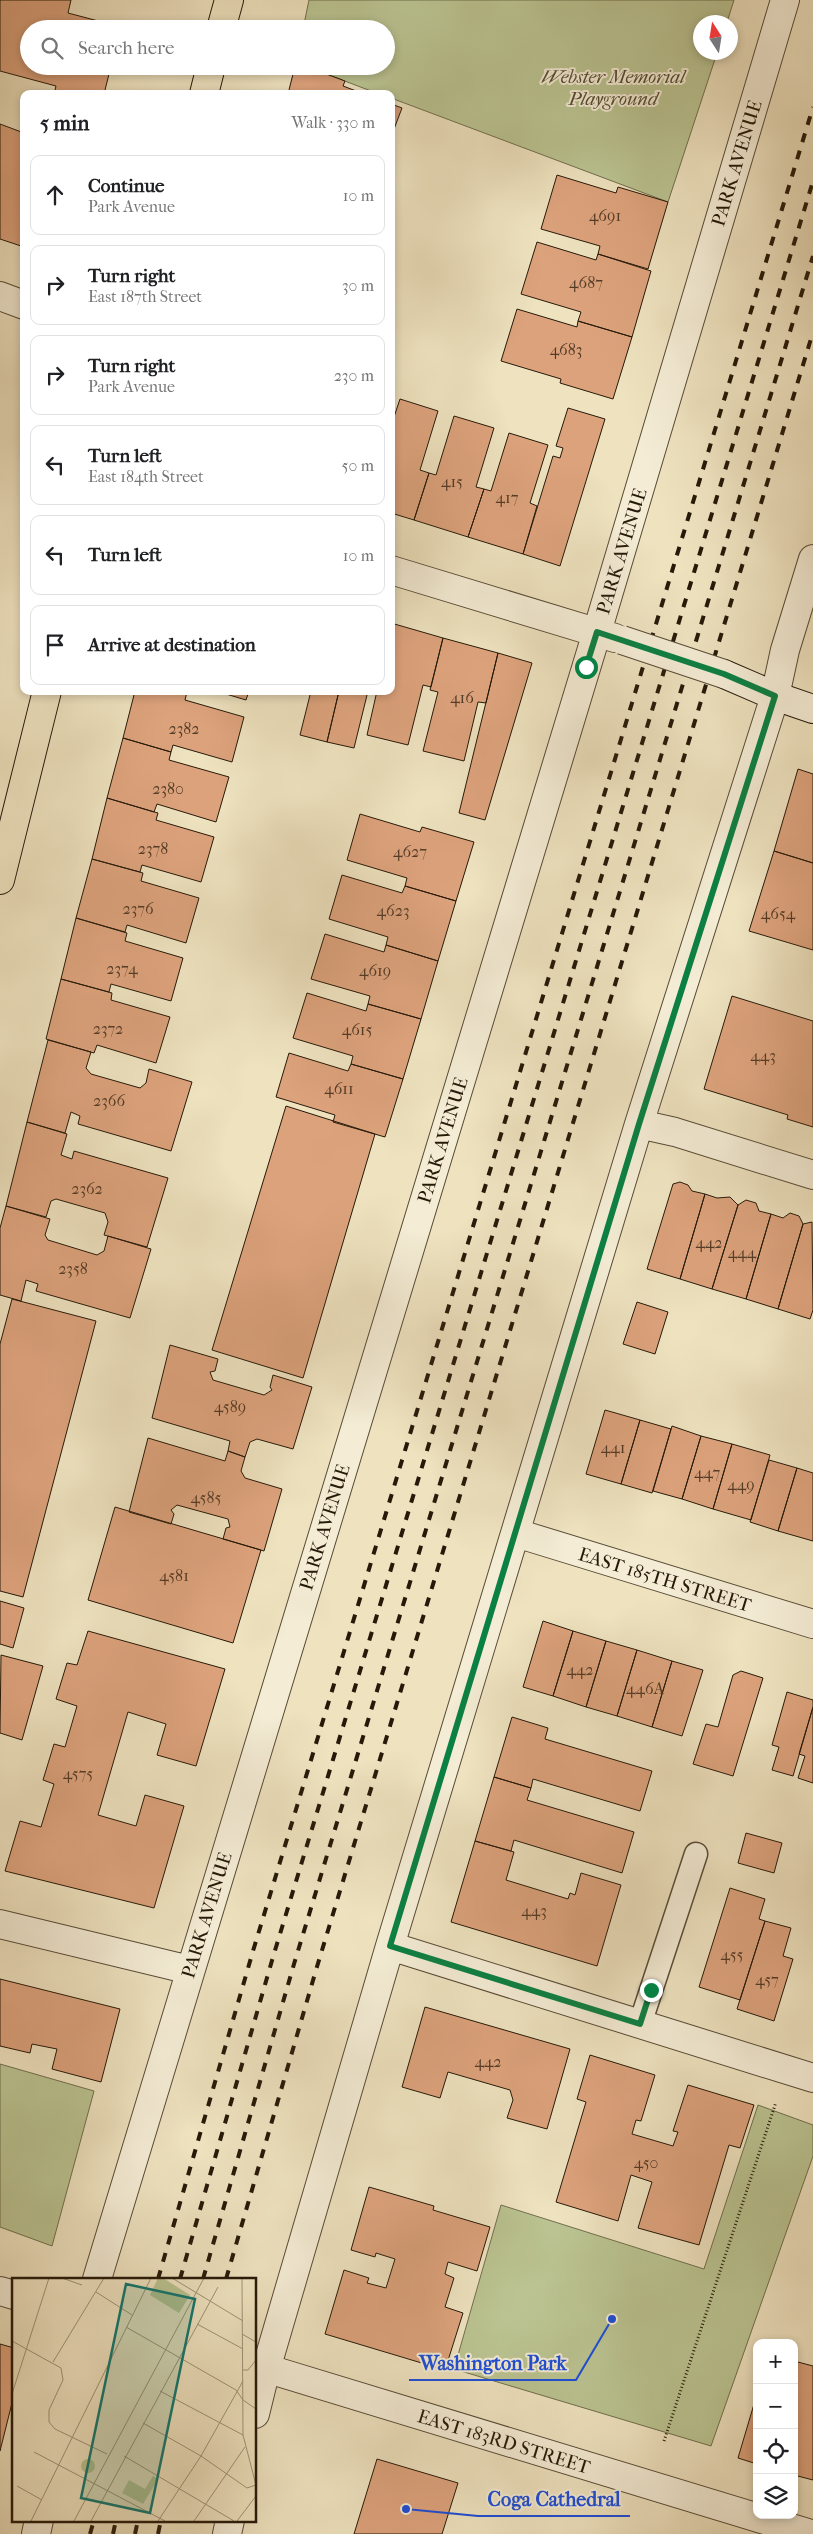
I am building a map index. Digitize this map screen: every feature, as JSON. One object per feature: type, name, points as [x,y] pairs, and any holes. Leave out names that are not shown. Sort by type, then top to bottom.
[{"type":"main road","points":[[223,20],[229,0]]},
{"type":"main road","points":[[205,90],[209,75]]},
{"type":"main road","points":[[0,880],[46,695]]},
{"type":"street","name":"PARK AVENUE","points":[[97,2278],[597,632],[785,0]]},
{"type":"street","points":[[0,296],[20,304]]},
{"type":"street","points":[[256,2405],[260,2367],[516,1533],[639,1124],[775,696],[786,650],[813,559]]},
{"type":"street","points":[[395,571],[622,640],[724,674],[775,696],[813,708]]},
{"type":"street","points":[[639,1124],[675,1132],[813,1175]]},
{"type":"street","name":"EAST 185TH STREET","points":[[516,1533],[813,1624]]},
{"type":"street","points":[[0,1924],[190,1970]]},
{"type":"street","points":[[390,1946],[813,2078]]},
{"type":"street","name":"EAST 183RD STREET","points":[[260,2367],[811,2534]]},
{"type":"lane","points":[[640,2024],[696,1854]]},
{"type":"path","points":[[664,2441],[776,2102]]},
{"type":"green space","name":"Webster Memorial Playground","points":[[309,0],[734,0],[729,15],[693,15],[693,60],[715,60],[668,202],[395,100],[395,90],[368,90],[329,75],[395,75],[395,20],[305,20]]},
{"type":"green space","points":[[0,2064],[94,2091],[52,2246],[0,2227]]},
{"type":"green space","points":[[758,2105],[813,2125],[813,2156],[711,2446],[454,2369],[501,2205],[704,2269]]},
{"type":"building","points":[[0,0],[71,0],[68,13],[94,20],[20,20],[20,75],[109,75],[105,90],[55,90],[56,86],[0,71]]},
{"type":"building","points":[[293,75],[329,75],[345,81],[343,86],[354,90],[289,90]]},
{"type":"building","points":[[395,105],[402,108],[395,126]]},
{"type":"building","points":[[0,124],[20,132],[20,246],[0,239]]},
{"type":"building","points":[[557,175],[616,193],[618,187],[668,202],[648,269],[598,254],[600,246],[541,229]]},
{"type":"building","points":[[537,242],[596,260],[598,254],[651,271],[632,337],[578,321],[581,312],[521,294]]},
{"type":"building","points":[[517,309],[577,327],[578,321],[632,337],[613,399],[560,383],[561,379],[501,361]]},
{"type":"building","points":[[400,399],[438,411],[420,470],[429,473],[414,520],[395,514],[395,414]]},
{"type":"building","points":[[568,408],[605,419],[560,566],[523,554],[553,456],[560,458],[563,448],[556,446]]},
{"type":"building","points":[[454,416],[494,428],[476,487],[484,489],[468,537],[414,520],[429,473],[436,475]]},
{"type":"building","points":[[509,433],[548,445],[530,503],[537,506],[523,554],[468,537],[484,489],[491,491]]},
{"type":"building","points":[[395,624],[443,638],[431,687],[423,685],[408,745],[367,735],[376,695],[395,695]]},
{"type":"building","points":[[443,638],[498,653],[486,703],[478,702],[464,761],[423,751],[438,692],[430,690]]},
{"type":"building","points":[[498,653],[532,663],[485,820],[459,813]]},
{"type":"building","points":[[134,695],[186,695],[185,700],[244,717],[232,762],[173,745],[171,752],[123,738]]},
{"type":"building","points":[[229,695],[248,695],[246,700]]},
{"type":"building","points":[[310,695],[338,695],[327,742],[300,735]]},
{"type":"building","points":[[338,695],[367,695],[354,748],[327,742]]},
{"type":"building","points":[[123,738],[171,752],[169,760],[229,777],[216,822],[157,804],[154,812],[107,798]]},
{"type":"building","points":[[798,769],[813,774],[813,863],[774,851]]},
{"type":"building","points":[[107,798],[158,813],[156,820],[214,837],[201,882],[142,865],[140,872],[92,859]]},
{"type":"building","points":[[360,814],[420,832],[422,827],[474,842],[456,901],[405,886],[407,878],[347,860]]},
{"type":"building","points":[[774,851],[813,863],[813,950],[749,931]]},
{"type":"building","points":[[92,859],[143,873],[141,881],[199,898],[186,943],[127,925],[125,932],[76,918]]},
{"type":"building","points":[[342,875],[402,893],[405,886],[456,901],[438,961],[386,945],[388,937],[329,919]]},
{"type":"building","points":[[76,918],[127,933],[125,941],[183,958],[171,1001],[111,984],[109,992],[61,979]]},
{"type":"building","points":[[325,934],[384,952],[386,945],[438,961],[421,1019],[368,1004],[370,996],[311,979]]},
{"type":"building","points":[[61,979],[112,993],[111,1000],[170,1017],[156,1063],[97,1045],[94,1053],[46,1039]]},
{"type":"building","points":[[307,993],[366,1011],[368,1004],[421,1019],[403,1079],[351,1064],[353,1056],[293,1038]]},
{"type":"building","points":[[732,996],[813,1021],[813,1127],[787,1119],[788,1115],[704,1089]]},
{"type":"building","points":[[48,1040],[91,1052],[86,1068],[91,1074],[140,1088],[146,1083],[149,1069],[192,1082],[171,1151],[78,1124],[80,1116],[71,1112],[65,1133],[27,1122]]},
{"type":"building","points":[[289,1053],[348,1071],[351,1064],[403,1079],[385,1137],[333,1122],[335,1115],[276,1097]]},
{"type":"building","points":[[286,1106],[375,1134],[303,1378],[212,1350]]},
{"type":"building","points":[[27,1122],[67,1134],[61,1155],[72,1159],[74,1151],[168,1178],[147,1247],[104,1235],[108,1222],[105,1213],[56,1199],[51,1201],[46,1217],[6,1206]]},
{"type":"building","points":[[680,1182],[688,1185],[692,1191],[705,1194],[680,1279],[647,1269],[673,1184]]},
{"type":"building","points":[[705,1194],[717,1198],[730,1197],[738,1205],[712,1289],[680,1279]]},
{"type":"building","points":[[746,1200],[756,1203],[759,1211],[771,1214],[746,1299],[712,1289],[738,1205]]},
{"type":"building","points":[[6,1206],[50,1219],[45,1235],[48,1240],[97,1255],[104,1251],[108,1236],[151,1249],[130,1318],[36,1291],[38,1284],[26,1280],[21,1301],[0,1295],[0,1228]]},
{"type":"building","points":[[790,1213],[799,1216],[803,1224],[778,1309],[746,1299],[771,1214],[783,1218]]},
{"type":"building","points":[[812,1222],[813,1310],[810,1319],[778,1309],[803,1224]]},
{"type":"building","points":[[12,1299],[96,1321],[23,1597],[0,1591],[0,1344]]},
{"type":"building","points":[[637,1302],[668,1312],[655,1354],[623,1344]]},
{"type":"building","points":[[170,1345],[218,1359],[215,1371],[210,1372],[213,1380],[264,1395],[272,1390],[270,1387],[273,1375],[312,1387],[293,1449],[257,1439],[250,1442],[245,1457],[228,1451],[230,1441],[152,1418]]},
{"type":"building","points":[[605,1410],[640,1420],[621,1484],[586,1474]]},
{"type":"building","points":[[640,1420],[671,1429],[652,1493],[621,1484]]},
{"type":"building","points":[[672,1426],[701,1436],[682,1499],[653,1491]]},
{"type":"building","points":[[701,1436],[732,1444],[713,1509],[682,1499]]},
{"type":"building","points":[[148,1438],[225,1461],[228,1451],[245,1457],[241,1471],[245,1478],[282,1489],[264,1551],[223,1539],[226,1528],[230,1527],[228,1519],[177,1505],[171,1510],[174,1514],[171,1524],[129,1512]]},
{"type":"building","points":[[732,1444],[770,1455],[751,1520],[713,1509]]},
{"type":"building","points":[[769,1460],[797,1468],[778,1531],[750,1522]]},
{"type":"building","points":[[797,1468],[813,1473],[813,1541],[778,1531]]},
{"type":"building","points":[[115,1507],[261,1550],[233,1643],[88,1600]]},
{"type":"building","points":[[0,1601],[24,1608],[13,1648],[0,1644]]},
{"type":"building","points":[[543,1621],[573,1631],[553,1696],[523,1687]]},
{"type":"building","points":[[88,1631],[225,1669],[196,1766],[157,1755],[166,1724],[128,1712],[98,1815],[136,1826],[145,1795],[184,1806],[154,1908],[5,1871],[20,1821],[41,1827],[54,1784],[43,1780],[54,1744],[65,1747],[77,1706],[56,1699],[67,1663],[77,1665]]},
{"type":"building","points":[[573,1631],[606,1641],[586,1707],[553,1696]]},
{"type":"building","points":[[606,1641],[637,1650],[617,1716],[586,1707]]},
{"type":"building","points":[[637,1650],[672,1661],[652,1727],[617,1716]]},
{"type":"building","points":[[1,1655],[43,1666],[22,1740],[0,1733]]},
{"type":"building","points":[[672,1661],[703,1670],[682,1736],[652,1727]]},
{"type":"building","points":[[741,1671],[763,1678],[733,1776],[693,1764],[706,1724],[718,1727],[733,1675]]},
{"type":"building","points":[[787,1692],[813,1700],[813,1707],[793,1776],[772,1770],[779,1747],[772,1745]]},
{"type":"building","points":[[813,1707],[813,1783],[798,1778],[805,1756],[799,1754]]},
{"type":"building","points":[[512,1717],[548,1728],[545,1739],[652,1771],[640,1811],[533,1779],[531,1788],[494,1777]]},
{"type":"building","points":[[494,1777],[531,1788],[527,1800],[634,1832],[622,1873],[514,1840],[511,1851],[475,1841]]},
{"type":"building","points":[[746,1833],[782,1843],[774,1873],[738,1863]]},
{"type":"building","points":[[475,1841],[514,1852],[506,1880],[568,1899],[570,1893],[575,1895],[581,1873],[621,1885],[597,1966],[451,1922]]},
{"type":"building","points":[[730,1888],[765,1899],[759,1919],[765,1921],[740,2000],[699,1987]]},
{"type":"building","points":[[765,1921],[791,1928],[783,1956],[793,1959],[774,2021],[737,2009]]},
{"type":"building","points":[[0,1979],[120,2009],[101,2082],[52,2069],[57,2049],[32,2044],[30,2053],[0,2046]]},
{"type":"building","points":[[425,2007],[570,2049],[547,2129],[507,2118],[513,2100],[510,2090],[448,2072],[440,2098],[402,2087]]},
{"type":"building","points":[[590,2055],[655,2075],[641,2121],[636,2120],[632,2134],[673,2146],[678,2132],[673,2131],[688,2085],[754,2105],[740,2148],[729,2145],[699,2245],[638,2228],[652,2182],[631,2175],[618,2221],[556,2202],[586,2102],[577,2099]]},
{"type":"building","points":[[369,2187],[434,2206],[433,2210],[490,2227],[477,2271],[448,2262],[445,2274],[454,2278],[445,2307],[463,2313],[445,2370],[325,2334],[344,2270],[369,2278],[367,2283],[386,2288],[395,2259],[376,2253],[375,2257],[351,2250]]},
{"type":"building","points":[[0,2344],[12,2347],[12,2403],[0,2451]]},
{"type":"building","points":[[798,2362],[813,2366],[813,2480],[798,2476]]},
{"type":"building","points":[[753,2407],[753,2463],[738,2458]]},
{"type":"building","points":[[377,2459],[458,2483],[442,2534],[354,2534]]},
{"type":"railway","points":[[158,2278],[253,1951],[813,107]]},
{"type":"railway","points":[[180,2278],[273,1957],[813,181]]},
{"type":"railway","points":[[203,2278],[294,1964],[813,256]]},
{"type":"railway","points":[[226,2278],[316,1970],[813,332]]},
{"type":"railway","points":[[90,2534],[93,2522]]},
{"type":"railway","points":[[113,2534],[116,2522]]},
{"type":"railway","points":[[135,2534],[138,2522]]},
{"type":"railway","points":[[158,2534],[161,2522]]},
{"type":"place","name":"Washington Park","points":[[612,2319]]},
{"type":"place","name":"Coga Cathedral","points":[[406,2509]]},
{"type":"route","points":[[586,667],[597,632],[724,674],[775,696],[639,1124],[390,1946],[640,2024],[651,1990]]}]
